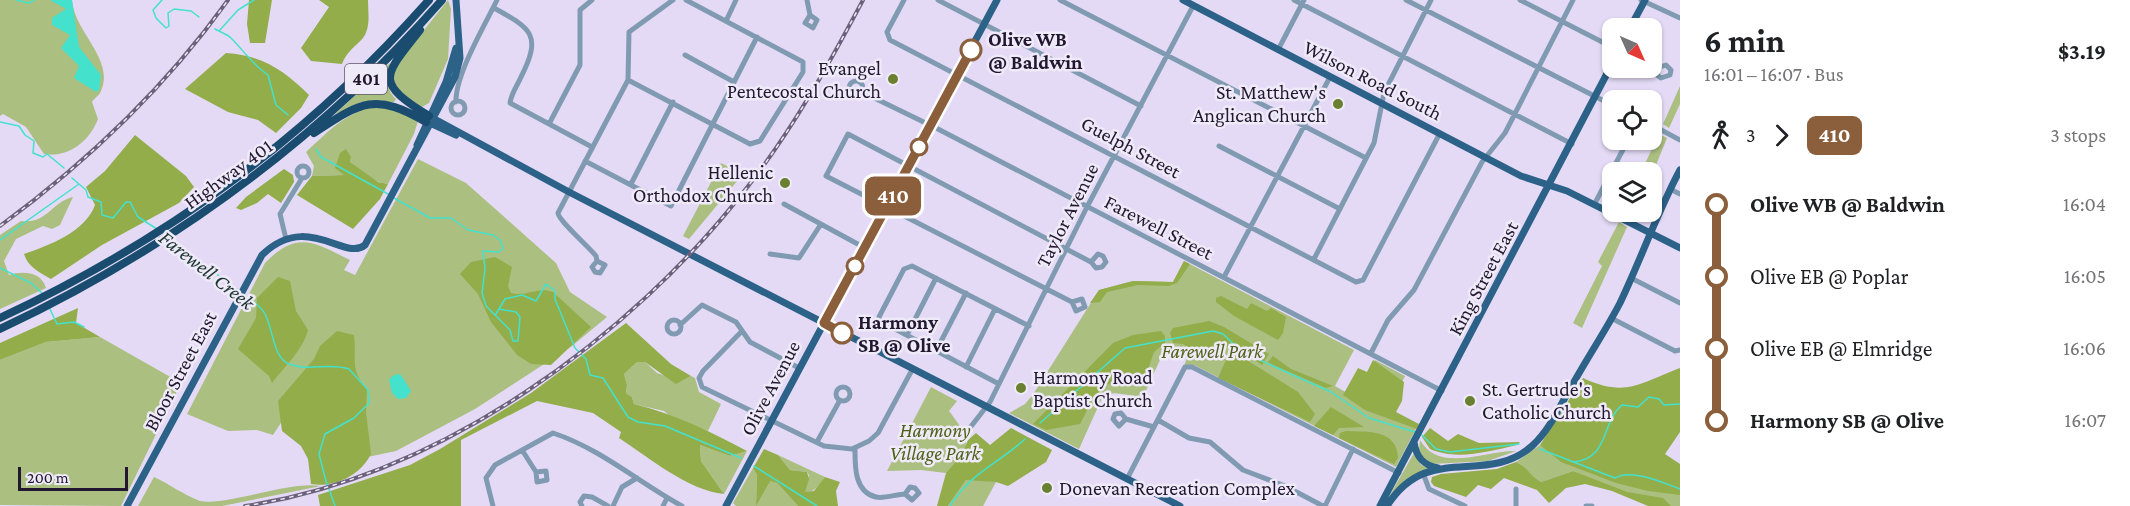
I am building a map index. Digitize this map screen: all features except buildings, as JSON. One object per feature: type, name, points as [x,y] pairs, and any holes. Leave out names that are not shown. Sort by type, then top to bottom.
[{"type":"highway","name":"Highway 401","points":[[173,229],[296,132],[344,90],[429,0]]},
{"type":"highway","name":"Highway 401","points":[[0,329],[91,283],[288,151],[347,99],[441,1]]},
{"type":"highway","points":[[430,120],[395,94],[391,86],[390,75],[394,63],[441,1]]},
{"type":"highway","points":[[288,151],[345,112],[364,105],[394,104],[430,120]]},
{"type":"highway","name":"Highway 401","points":[[0,318],[159,238]]},
{"type":"main road","points":[[430,120],[441,106],[458,68],[457,0]]},
{"type":"main road","name":"Olive Avenue","points":[[726,506],[770,419],[888,207],[997,0]]},
{"type":"main road","name":"Wilson Road South","points":[[1183,0],[1485,157],[1550,188],[1567,191],[1680,248]]},
{"type":"main road","points":[[1635,18],[1643,0]]},
{"type":"main road","points":[[286,239],[312,236],[351,249],[361,249],[430,120],[447,82],[459,39]]},
{"type":"main road","name":"King Street East","points":[[1380,506],[1550,188],[1605,78]]},
{"type":"main road","points":[[441,106],[443,117],[454,130]]},
{"type":"main road","points":[[430,120],[470,140]]},
{"type":"main road","points":[[430,120],[1179,506]]},
{"type":"main road","points":[[1417,437],[1419,459],[1430,466],[1439,468],[1490,466],[1515,458],[1531,446],[1551,421],[1611,318],[1631,278],[1649,232],[1680,170]]},
{"type":"main road","name":"Bloor Street East","points":[[127,506],[244,285],[262,255],[286,239]]},
{"type":"main road","points":[[1387,506],[1407,483],[1423,473],[1439,468]]},
{"type":"street","points":[[456,102],[456,93],[474,46],[497,0]]},
{"type":"street","points":[[549,124],[580,65],[580,10],[592,0]]},
{"type":"street","points":[[597,261],[584,241],[558,217],[628,80],[629,32],[673,0]]},
{"type":"street","points":[[628,80],[755,144],[760,141],[803,72],[803,62],[686,0]]},
{"type":"street","points":[[726,21],[736,0]]},
{"type":"street","points":[[807,0],[810,15]]},
{"type":"street","name":"Guelph Street","points":[[904,0],[887,32],[890,40],[1114,154],[1356,282],[1363,280],[1440,133]]},
{"type":"street","points":[[938,0],[1141,106]]},
{"type":"street","points":[[1060,0],[1303,128],[1366,158]]},
{"type":"street","points":[[1294,0],[1303,2],[1573,144]]},
{"type":"street","points":[[1406,0],[1602,100]]},
{"type":"street","points":[[1314,259],[1377,136],[1381,103],[1431,0]]},
{"type":"street","points":[[1520,0],[1602,43]]},
{"type":"street","points":[[1371,353],[1388,320],[1414,290],[1485,157],[1502,137],[1573,0]]},
{"type":"street","points":[[1643,0],[1680,18]]},
{"type":"street","points":[[1278,50],[1303,2]]},
{"type":"street","name":"Taylor Avenue","points":[[969,429],[987,408],[1114,154],[1193,6]]},
{"type":"street","points":[[494,8],[526,26],[530,33],[529,63],[510,104],[592,147]]},
{"type":"street","points":[[585,161],[671,206],[757,37]]},
{"type":"street","points":[[685,55],[734,82]]},
{"type":"street","points":[[1224,277],[1330,77]]},
{"type":"street","name":"Farewell Street","points":[[862,92],[931,125],[1442,391]]},
{"type":"street","points":[[631,184],[673,102]]},
{"type":"street","points":[[1662,130],[1680,140]]},
{"type":"street","points":[[1072,302],[826,176],[848,134],[908,168],[1090,262]]},
{"type":"street","points":[[1219,146],[1340,209]]},
{"type":"street","points":[[1594,205],[1623,150]]},
{"type":"street","points":[[286,239],[280,214],[302,178]]},
{"type":"street","points":[[1670,189],[1680,194]]},
{"type":"street","points":[[784,204],[865,248]]},
{"type":"street","points":[[770,254],[799,258],[821,224]]},
{"type":"street","points":[[999,384],[880,321],[879,317],[904,269],[912,266],[1029,326]]},
{"type":"street","points":[[907,335],[936,278]]},
{"type":"street","points":[[1631,278],[1680,303]]},
{"type":"street","points":[[936,351],[966,293]]},
{"type":"street","points":[[680,325],[702,305],[736,322],[750,342],[799,368]]},
{"type":"street","points":[[966,367],[995,309]]},
{"type":"street","points":[[1611,318],[1675,351],[1680,350]]},
{"type":"street","points":[[742,331],[709,363],[699,378],[699,384],[706,391],[817,442],[839,449],[855,449],[878,433],[912,370]]},
{"type":"street","points":[[1127,479],[1185,367],[1192,367],[1399,473]]},
{"type":"street","points":[[817,442],[840,400]]},
{"type":"street","points":[[1126,419],[1154,427]]},
{"type":"street","points":[[1158,420],[1189,438],[1210,442],[1243,470],[1285,486],[1324,506],[1353,449]]},
{"type":"street","points":[[493,506],[486,478],[495,465],[553,433],[633,473],[637,478],[682,506]]},
{"type":"street","points":[[855,449],[856,476],[863,489],[876,497],[904,494]]},
{"type":"street","points":[[522,450],[536,472]]},
{"type":"street","points":[[1423,473],[1429,489],[1464,506]]},
{"type":"street","points":[[582,506],[580,502],[584,496],[588,495],[611,506],[622,487],[637,478]]},
{"type":"street","points":[[1516,489],[1516,506]]},
{"type":"street","points":[[663,506],[667,498]]},
{"type":"street","points":[[1586,506],[1592,506]]},
{"type":"green space","points":[[0,0],[72,0],[79,23],[99,57],[104,79],[100,93],[92,102],[98,119],[89,135],[77,147],[69,151],[53,155],[44,154],[26,127],[3,114],[0,116]]},
{"type":"green space","points":[[448,0],[451,9],[448,59],[429,103],[422,107],[397,91],[393,77],[400,60]]},
{"type":"green space","points":[[390,63],[388,82],[390,91],[396,99],[394,102],[361,102],[334,115]]},
{"type":"green space","points":[[1680,86],[1680,104],[1669,128],[1663,124]]},
{"type":"green space","points":[[379,106],[393,109],[418,121],[414,134],[388,184],[372,179],[363,173],[350,162],[351,157],[344,175],[312,176],[314,166],[306,152],[347,117]]},
{"type":"green space","points":[[1662,136],[1667,138],[1657,162],[1646,162],[1651,150],[1662,150]]},
{"type":"green space","points":[[418,159],[466,183],[556,263],[570,292],[607,317],[572,346],[475,409],[396,451],[353,460],[292,406],[273,435],[257,430],[228,431],[187,414],[265,263],[287,246],[306,242],[326,248],[350,260],[344,270],[355,275]]},
{"type":"green space","points":[[721,163],[743,174],[689,239],[683,236]]},
{"type":"green space","points":[[73,197],[60,225],[52,229],[43,226],[16,239],[4,261],[9,275],[25,273],[36,275],[44,282],[46,288],[0,309],[0,235],[21,221],[30,221],[44,216],[59,203]]},
{"type":"green space","points":[[1619,222],[1627,227],[1582,328],[1573,323],[1602,266],[1598,262]]},
{"type":"green space","name":"Farewell Park","points":[[1184,261],[1354,350],[1335,386],[1354,397],[1375,360],[1405,376],[1388,410],[1418,425],[1396,467],[1194,365],[1184,366],[1187,358],[1165,349],[1143,397],[1114,393],[1102,398],[1079,449],[1009,413],[1025,404],[1034,393],[1099,290],[1133,281],[1173,282]]},
{"type":"green space","points":[[100,337],[181,383],[121,506],[0,505],[0,360],[46,342]]},
{"type":"green space","points":[[637,362],[645,362],[657,373],[681,381],[691,376],[695,378],[699,392],[721,404],[708,431],[672,418],[664,411],[634,404],[632,397],[626,393],[627,385],[624,374]]},
{"type":"green space","name":"Harmony Village Park","points":[[931,387],[957,401],[949,411],[965,436],[965,450],[946,473],[921,470],[887,471]]},
{"type":"green space","points":[[1420,440],[1428,450],[1439,456],[1451,458],[1516,451],[1488,461],[1432,464],[1423,459],[1419,450]]},
{"type":"green space","points":[[700,445],[730,456],[747,451],[724,494],[701,461]]},
{"type":"green space","points":[[1540,445],[1565,457],[1680,468],[1680,506],[1651,506],[1573,471],[1541,482],[1516,462]]},
{"type":"green space","points":[[1414,453],[1421,465],[1429,468],[1401,485],[1386,502]]},
{"type":"green space","points":[[778,455],[825,477],[814,490],[804,492],[809,475],[807,472],[790,470]]},
{"type":"green space","points":[[753,468],[757,475],[756,505],[769,480],[777,483],[798,506],[736,506],[733,503]]},
{"type":"green space","points":[[154,477],[188,496],[200,501],[212,502],[292,487],[321,486],[222,506],[138,506]]},
{"type":"green space","points":[[980,479],[996,482],[983,506],[948,506],[966,480]]},
{"type":"shaded area","points":[[50,0],[72,0],[79,47],[101,75],[99,90],[96,92],[74,78],[79,66],[61,48],[70,35],[52,25],[52,18],[66,9]]},
{"type":"shaded area","points":[[249,0],[272,0],[265,43],[250,43],[247,24]]},
{"type":"shaded area","points":[[319,0],[368,0],[366,34],[349,52],[342,64],[311,61],[301,48],[329,7]]},
{"type":"shaded area","points":[[226,53],[239,54],[271,65],[309,95],[301,108],[276,133],[258,120],[228,112],[185,89]]},
{"type":"shaded area","points":[[135,135],[186,176],[194,187],[179,203],[102,245],[51,279],[34,269],[24,254],[55,242],[83,223],[95,205],[86,187],[105,171]]},
{"type":"shaded area","points":[[346,149],[351,157],[350,162],[378,182],[388,184],[380,199],[353,229],[297,195],[312,176],[344,175],[335,168],[340,153]]},
{"type":"shaded area","points":[[284,169],[293,175],[294,182],[281,203],[268,194],[257,203],[241,210],[236,208],[246,197]]},
{"type":"shaded area","points":[[495,257],[512,267],[508,286],[511,293],[522,294],[543,290],[553,292],[591,327],[551,365],[531,364],[517,355],[491,322],[478,294],[460,274],[471,262]]},
{"type":"shaded area","points":[[1184,261],[1190,264],[1177,283],[1169,286],[1138,285],[1107,292],[1100,302],[1090,303],[1099,290],[1133,281],[1173,282]]},
{"type":"shaded area","points":[[278,277],[290,281],[296,311],[308,330],[298,351],[272,383],[269,376],[238,349],[256,318],[257,298]]},
{"type":"shaded area","points":[[1221,296],[1247,309],[1251,303],[1267,311],[1271,308],[1286,317],[1283,333],[1278,340],[1234,316],[1216,302],[1216,298]]},
{"type":"shaded area","points":[[78,308],[76,323],[100,337],[46,342],[0,360],[0,343]]},
{"type":"shaded area","points":[[1209,321],[1224,327],[1269,354],[1262,365],[1235,349],[1220,346],[1192,358],[1189,348],[1183,344],[1173,343],[1170,333],[1173,328]]},
{"type":"shaded area","points":[[626,323],[671,364],[691,376],[676,384],[645,362],[637,362],[624,374],[627,385],[626,393],[632,397],[634,404],[692,424],[747,451],[730,456],[700,445],[701,461],[724,494],[697,487],[669,472],[619,438],[621,432],[593,413],[537,401],[461,440],[461,506],[320,506],[318,495],[410,465],[440,449],[531,393]]},
{"type":"shaded area","points":[[337,331],[354,335],[356,369],[367,390],[366,412],[371,454],[360,469],[346,479],[329,484],[311,484],[308,459],[301,446],[282,431],[278,401],[314,359],[320,346]]},
{"type":"shaded area","points":[[1161,331],[1165,336],[1165,343],[1154,352],[1146,375],[1141,382],[1126,386],[1106,384],[1095,395],[1080,424],[1046,430],[1033,424],[1113,343],[1133,335]]},
{"type":"shaded area","points":[[1231,356],[1240,356],[1298,392],[1315,414],[1310,422],[1218,378],[1226,360]]},
{"type":"shaded area","points":[[1273,356],[1291,369],[1333,386],[1326,388],[1273,365],[1268,362]]},
{"type":"shaded area","points":[[1373,360],[1404,382],[1402,401],[1396,412],[1419,424],[1417,429],[1365,410],[1343,395],[1358,368],[1367,372]]},
{"type":"shaded area","points":[[1680,368],[1680,432],[1665,454],[1680,464],[1680,495],[1648,491],[1616,483],[1561,462],[1540,445],[1583,378],[1598,384],[1622,388],[1643,383]]},
{"type":"shaded area","points":[[396,374],[401,375],[411,391],[406,398],[398,399],[392,393],[389,379]]},
{"type":"shaded area","points":[[1331,407],[1364,427],[1339,428],[1333,435],[1314,426]]},
{"type":"shaded area","points":[[1011,428],[1052,450],[1046,462],[1008,486],[996,482],[966,480],[948,506],[937,506],[946,473],[961,456],[968,440],[976,433],[990,445]]},
{"type":"shaded area","points":[[1430,428],[1448,441],[1458,434],[1479,443],[1520,442],[1517,445],[1485,452],[1462,455],[1440,453],[1430,449],[1422,437]]},
{"type":"shaded area","points":[[1346,431],[1372,432],[1387,437],[1393,442],[1398,458],[1394,464],[1339,438],[1340,433]]},
{"type":"shaded area","points":[[764,449],[778,455],[790,470],[807,472],[809,479],[805,492],[814,491],[825,477],[840,482],[836,491],[838,506],[798,506],[777,483],[770,481],[756,506],[757,475],[753,468]]},
{"type":"shaded area","points":[[1516,462],[1541,482],[1573,471],[1627,492],[1663,498],[1671,506],[1648,506],[1612,491],[1585,484],[1566,488],[1549,503],[1537,490],[1504,478],[1491,489],[1478,485],[1466,497],[1434,486],[1431,482],[1432,477],[1441,474],[1497,469]]},
{"type":"waterway","points":[[16,0],[29,3],[34,0]]},
{"type":"waterway","points":[[162,0],[153,10],[156,18],[166,28],[169,26],[168,13],[174,9],[191,11],[199,17]]},
{"type":"waterway","points":[[220,30],[238,10],[254,0]]},
{"type":"waterway","points":[[215,29],[231,38],[268,75],[276,105],[288,115]]},
{"type":"waterway","name":"Farewell Creek","points":[[0,122],[19,126],[25,135],[34,141],[33,153],[43,157],[47,154],[64,168]]},
{"type":"waterway","points":[[316,149],[321,157],[388,194]]},
{"type":"waterway","name":"Farewell Creek","points":[[72,178],[86,190],[88,197],[101,202],[102,215],[113,218],[126,202],[130,202],[138,217],[157,229]]},
{"type":"waterway","points":[[0,240],[79,184]]},
{"type":"waterway","points":[[394,198],[430,218],[451,218],[468,230],[493,235],[500,240],[503,248],[499,252],[483,251],[485,269],[482,293],[486,306],[510,330],[513,341],[518,341],[520,317],[516,312],[499,309]]},
{"type":"waterway","name":"Farewell Creek","points":[[168,238],[238,290]]},
{"type":"waterway","points":[[0,268],[31,283],[43,294]]},
{"type":"waterway","points":[[496,314],[505,299],[522,295],[536,301],[546,284],[555,291],[555,299],[575,348],[586,359],[590,375],[603,378],[628,417],[638,422],[665,426],[741,458]]},
{"type":"waterway","name":"Farewell Creek","points":[[245,295],[265,314],[276,349],[284,361],[296,366],[334,366],[349,369],[368,390],[369,403],[354,418],[325,434],[319,454],[327,485]]},
{"type":"waterway","points":[[49,307],[57,324],[74,322],[84,327]]},
{"type":"waterway","points":[[1040,423],[1125,348],[1213,331],[1223,334],[1242,352],[1331,392],[1369,418],[1415,432]]},
{"type":"waterway","points":[[1574,462],[1594,454],[1615,412],[1622,405],[1638,407],[1649,397],[1659,399],[1664,405],[1680,404]]},
{"type":"waterway","points":[[1422,435],[1436,449],[1450,452],[1519,444]]},
{"type":"waterway","points":[[950,506],[967,485],[1025,439]]},
{"type":"waterway","points":[[1540,449],[1615,478],[1622,475],[1638,476],[1680,489]]},
{"type":"waterway","points":[[754,466],[817,506]]},
{"type":"waterway","name":"Farewell Creek","points":[[329,489],[335,506]]},
{"type":"railway","points":[[0,226],[94,150],[123,122],[178,63],[228,0]]},
{"type":"railway","points":[[245,506],[318,490],[389,465],[459,432],[526,392],[589,346],[647,296],[701,242],[749,185],[781,141],[810,95],[863,0]]},
{"type":"bus line","name":"410","points":[[842,333],[824,323],[971,50]]},
{"type":"place","name":"Olive WB @ Baldwin","points":[[971,50]]},
{"type":"place","name":"Evangel Pentecostal Church","points":[[893,79]]},
{"type":"place","name":"St. Matthew's Anglican Church","points":[[1338,104]]},
{"type":"place","name":"Hellenic Orthodox Church","points":[[785,183]]},
{"type":"place","name":"Harmony SB @ Olive","points":[[842,333]]},
{"type":"place","name":"Harmony Road Baptist Church","points":[[1021,388]]},
{"type":"place","name":"St. Gertrude's Catholic Church","points":[[1470,401]]},
{"type":"place","name":"Donevan Recreation Complex","points":[[1047,488]]}]
